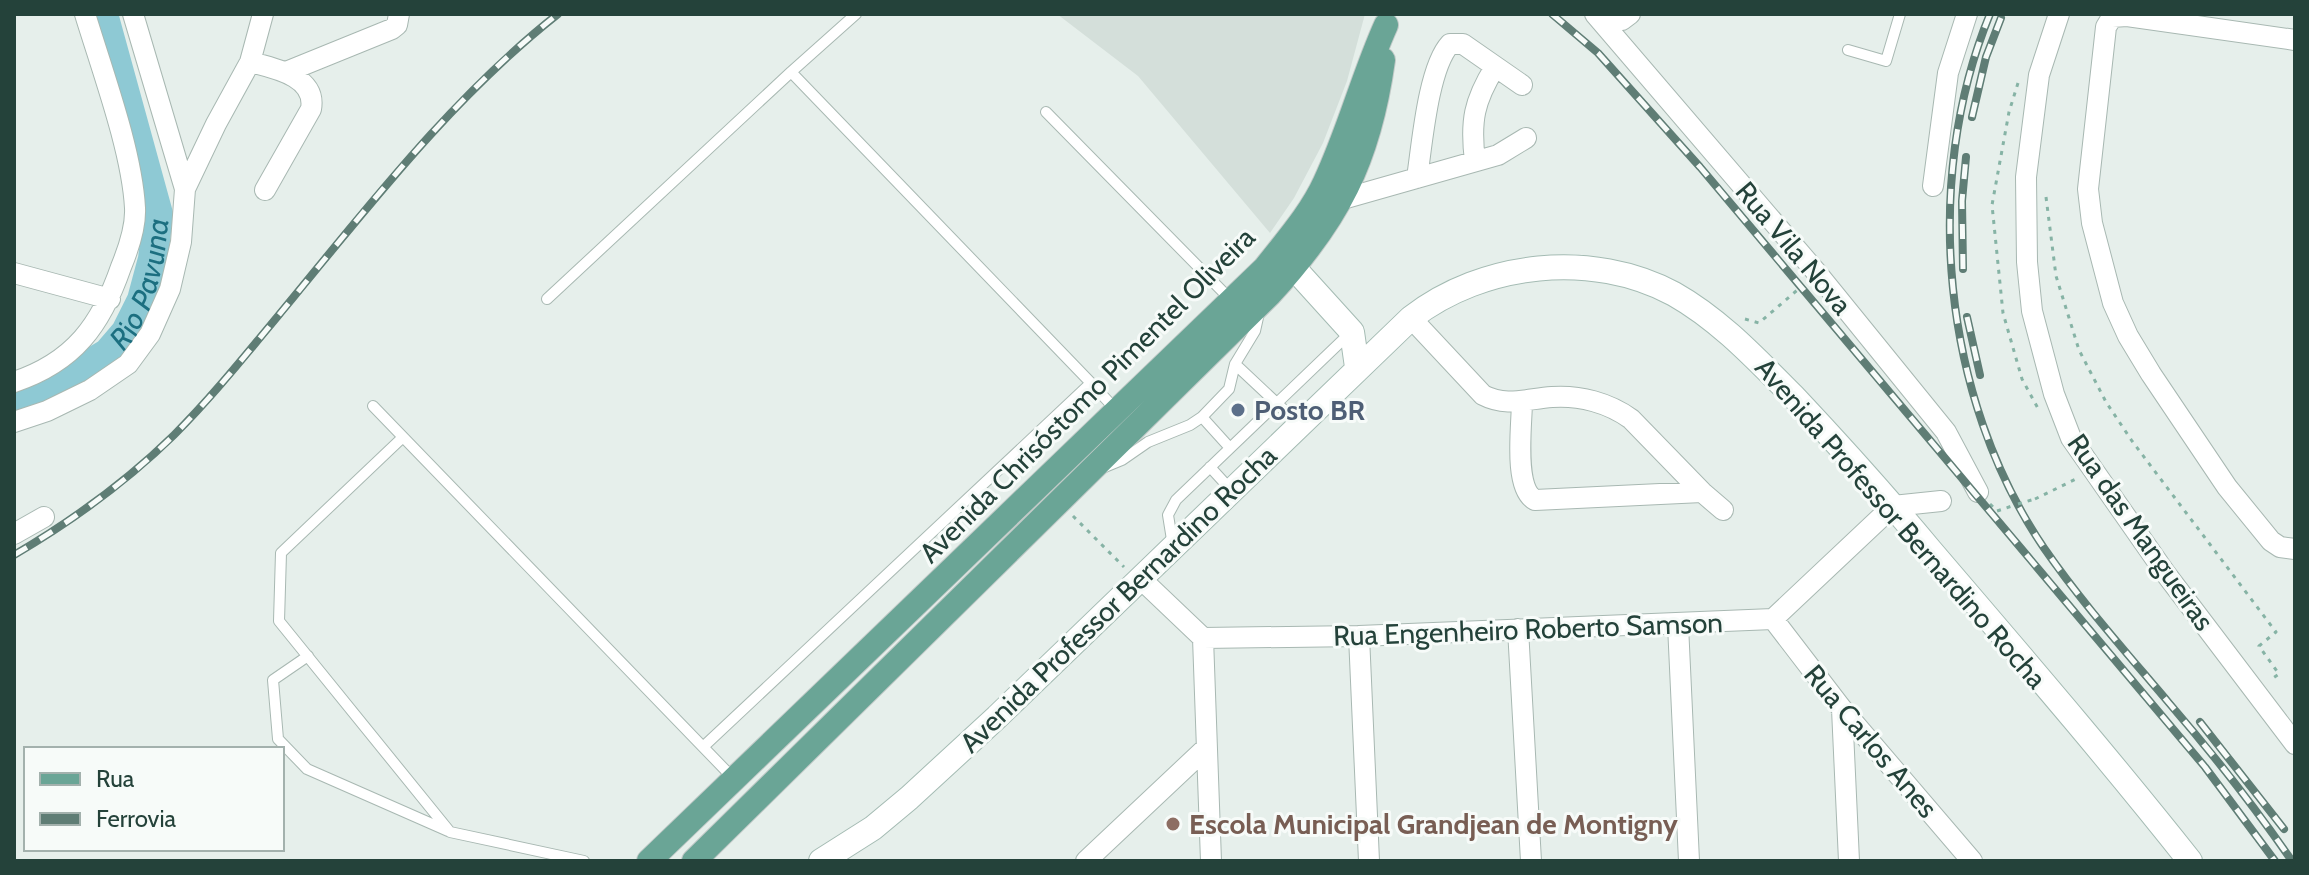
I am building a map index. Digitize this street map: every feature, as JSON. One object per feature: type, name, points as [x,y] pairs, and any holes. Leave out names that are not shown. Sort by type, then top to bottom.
[{"type":"main road","name":"Avenida Chrisóstomo Pimentel Oliveira","points":[[694,861],[1294,268],[1343,199],[1362,155],[1382,67],[1387,19]]},
{"type":"main road","name":"Avenida Chrisóstomo Pimentel Oliveira","points":[[649,861],[1265,268],[1325,183],[1387,19]]},
{"type":"main road","points":[[1265,268],[1294,268],[1352,332],[1357,367]]},
{"type":"main road","name":"Avenida Professor Bernardino Rocha","points":[[821,861],[873,828],[909,798],[1411,318],[1448,295],[1507,273],[1577,268],[1644,281],[1673,294],[1723,329],[1769,372],[1893,506],[2190,861]]},
{"type":"main road","points":[[1352,332],[1392,336]]},
{"type":"main road","points":[[684,861],[686,841],[729,787]]},
{"type":"street","points":[[14,382],[60,361],[83,339],[110,299],[128,249],[135,210],[127,158],[85,14]]},
{"type":"street","points":[[14,422],[47,411],[90,390],[128,364],[150,334],[170,289],[181,242],[185,189],[133,14]]},
{"type":"street","points":[[185,189],[250,62],[263,14]]},
{"type":"street","points":[[1596,15],[1622,20],[1630,14]]},
{"type":"street","points":[[1933,186],[1948,73],[1967,14]]},
{"type":"street","name":"Rua das Mangueiras","points":[[2059,14],[2039,75],[2026,174],[2027,262],[2035,325],[2046,368],[2071,438],[2166,574],[2295,744]]},
{"type":"street","name":"Rua Vila Nova","points":[[1596,15],[1817,273],[1946,432],[1978,492]]},
{"type":"street","points":[[2288,548],[2261,531],[2227,487],[2128,336],[2113,303],[2102,267],[2088,189],[2106,27],[2112,17],[2127,16],[2295,40]]},
{"type":"street","points":[[286,72],[398,20]]},
{"type":"street","points":[[1417,178],[1440,59],[1450,44],[1463,44],[1522,85]]},
{"type":"street","points":[[250,62],[286,72],[307,88],[312,102],[265,190]]},
{"type":"street","points":[[1475,161],[1472,136],[1474,113],[1480,91],[1495,67]]},
{"type":"street","points":[[1343,199],[1498,155],[1526,138]]},
{"type":"street","points":[[14,273],[110,299]]},
{"type":"street","points":[[1411,318],[1483,395],[1497,402],[1574,398],[1619,410],[1723,510]]},
{"type":"street","points":[[1522,401],[1521,481],[1528,496],[1535,500],[1702,492]]},
{"type":"street","points":[[1773,619],[1893,506],[1941,501]]},
{"type":"street","points":[[14,534],[44,517]]},
{"type":"street","points":[[1140,580],[1203,638],[1211,861]]},
{"type":"street","name":"Rua Engenheiro Roberto Samson","points":[[1203,638],[1359,636],[1773,619]]},
{"type":"street","name":"Rua Carlos Anes","points":[[1773,619],[1842,709],[1972,861]]},
{"type":"street","points":[[1678,625],[1689,861]]},
{"type":"street","points":[[1518,629],[1531,861]]},
{"type":"street","points":[[1359,636],[1369,861]]},
{"type":"street","points":[[1842,709],[1849,861]]},
{"type":"street","points":[[1086,861],[1205,749]]},
{"type":"lane","points":[[547,299],[856,14]]},
{"type":"lane","points":[[1848,50],[1886,61],[1900,14]]},
{"type":"lane","points":[[791,72],[1117,411]]},
{"type":"lane","points":[[1046,112],[1231,301]]},
{"type":"lane","points":[[1091,469],[1111,466],[1148,442],[1202,417],[1229,389],[1235,364],[1255,331],[1259,305]]},
{"type":"lane","points":[[1173,548],[1168,515],[1176,500],[1352,332]]},
{"type":"lane","points":[[1235,364],[1299,424]]},
{"type":"lane","points":[[703,747],[1091,383]]},
{"type":"lane","points":[[373,406],[703,747],[729,787]]},
{"type":"lane","points":[[1202,417],[1230,448]]},
{"type":"lane","points":[[402,438],[281,553],[279,621],[450,832]]},
{"type":"lane","points":[[1210,467],[1232,491]]},
{"type":"lane","points":[[308,656],[273,680],[278,739],[307,769],[450,832],[584,861]]},
{"type":"path","points":[[2026,174],[2043,179],[2056,276],[2079,350],[2106,402],[2276,632],[2259,646],[2279,674],[2255,690]]},
{"type":"path","points":[[1723,329],[1744,319],[1759,323],[1817,273]]},
{"type":"path","points":[[1978,492],[1997,511],[2035,499],[2092,467]]},
{"type":"path","points":[[1058,502],[1140,580]]},
{"type":"shaded area","points":[[1057,14],[1365,14],[1347,81],[1323,143],[1294,198],[1270,233],[1138,76]]},
{"type":"waterway","name":"Rio Pavuna","points":[[14,399],[55,385],[108,353],[126,332],[142,300],[153,259],[158,214],[103,14]]},
{"type":"railway","points":[[14,555],[98,500],[174,435],[227,377],[445,119],[481,82],[558,14]]},
{"type":"railway","points":[[1552,14],[1598,53],[1700,167],[2205,767],[2275,861]]},
{"type":"railway","points":[[1990,14],[1968,79],[1955,147],[1950,217],[1953,287],[1964,357],[1983,425],[2010,489],[2044,548],[2089,608],[2217,761],[2292,861]]},
{"type":"railway","points":[[1972,117],[1986,57],[2001,18]]},
{"type":"railway","points":[[1963,269],[1962,201],[1966,157]]},
{"type":"railway","points":[[1967,317],[1980,375]]},
{"type":"railway","points":[[2200,722],[2284,829]]},
{"type":"place","name":"Posto BR","points":[[1238,410]]},
{"type":"place","name":"Escola Municipal Grandjean de Montigny","points":[[1173,824]]}]
